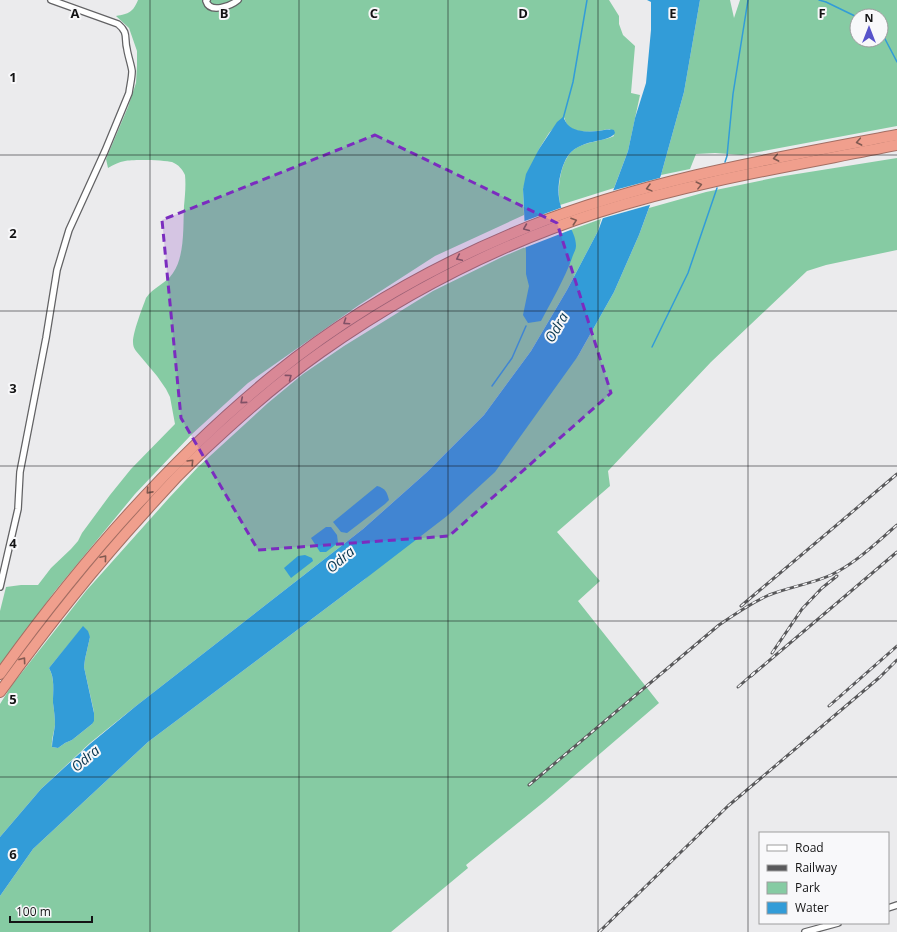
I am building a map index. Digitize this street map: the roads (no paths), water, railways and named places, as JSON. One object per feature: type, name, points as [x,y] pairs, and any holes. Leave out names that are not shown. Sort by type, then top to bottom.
[{"type":"highway","points":[[0,674],[18,648],[112,533],[153,487],[188,452],[238,405],[282,368],[351,319],[389,295],[440,267],[494,241],[529,226],[596,203],[700,174],[814,150],[897,135]]},
{"type":"highway","points":[[0,692],[25,657],[79,588],[119,540],[203,450],[284,380],[315,356],[359,326],[448,275],[532,237],[599,212],[656,196],[747,174],[897,145]]},
{"type":"street","points":[[0,587],[18,509],[20,472],[46,338],[57,270],[69,230],[105,151],[129,92],[131,82],[132,70],[123,28],[118,24],[51,0]]},
{"type":"street","points":[[207,0],[207,4],[209,6],[220,8],[238,0]]},
{"type":"street","points":[[805,932],[825,930],[836,924]]},
{"type":"water","name":"Odra","points":[[647,0],[700,0],[684,92],[661,175],[639,235],[614,292],[578,356],[495,472],[447,516],[148,742],[33,849],[0,896],[0,837],[41,789],[90,744],[136,706],[363,529],[427,472],[484,415],[531,351],[567,290],[598,231],[628,151],[635,118],[646,83],[651,30],[651,2]]},
{"type":"water","points":[[563,117],[568,125],[574,129],[582,131],[614,130],[615,133],[606,139],[578,147],[571,152],[566,159],[560,176],[559,201],[575,237],[576,248],[558,290],[541,321],[528,323],[523,315],[529,286],[526,274],[523,189],[526,174],[539,149],[557,122]]},
{"type":"water","points":[[377,486],[385,491],[389,500],[347,533],[341,532],[333,522]]},
{"type":"water","points":[[326,527],[331,527],[337,535],[338,543],[326,552],[320,552],[311,538]]},
{"type":"water","points":[[305,555],[312,558],[313,561],[291,578],[284,568],[298,556]]},
{"type":"water","points":[[83,626],[88,631],[90,637],[84,667],[94,713],[94,721],[72,740],[58,748],[52,747],[55,722],[53,680],[49,668]]},
{"type":"waterway","points":[[563,119],[573,82],[587,0]]},
{"type":"waterway","points":[[725,162],[727,156],[733,94],[748,0]]},
{"type":"waterway","points":[[819,0],[849,13]]},
{"type":"waterway","points":[[889,47],[897,62]]},
{"type":"waterway","points":[[652,347],[688,273],[717,188]]},
{"type":"waterway","points":[[492,386],[512,358],[526,326]]},
{"type":"railway","points":[[741,606],[897,474]]},
{"type":"railway","points":[[529,785],[719,625],[749,605],[769,595],[823,578],[849,565],[897,525]]},
{"type":"railway","points":[[751,676],[897,552]]},
{"type":"railway","points":[[772,653],[802,609],[822,588],[837,576]]},
{"type":"railway","points":[[829,706],[897,646]]},
{"type":"railway","points":[[599,932],[728,806],[880,677],[897,660]]},
{"type":"railway","points":[[738,687],[755,672]]}]
